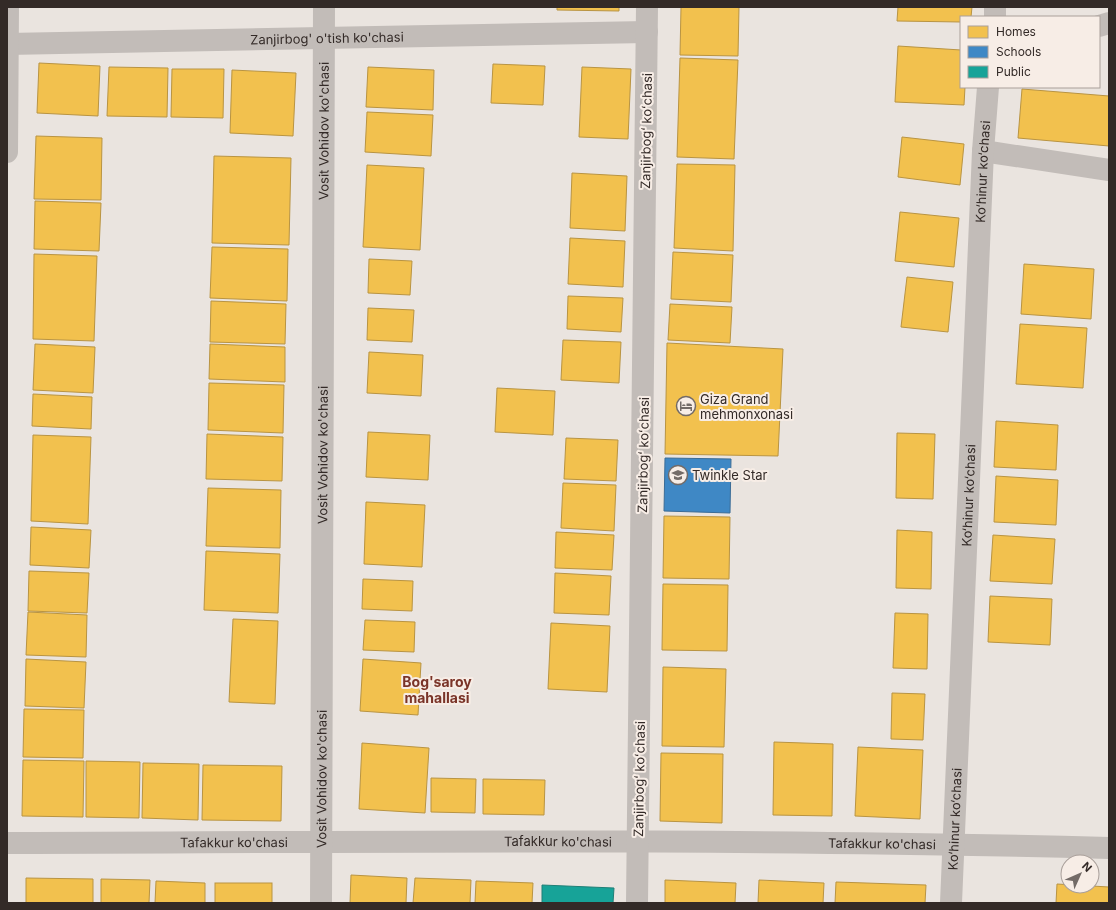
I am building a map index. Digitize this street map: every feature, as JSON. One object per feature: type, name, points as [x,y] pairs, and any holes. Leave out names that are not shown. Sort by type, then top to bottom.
[{"type":"street","points":[[7,152],[8,7]]},
{"type":"street","name":"Vosit Vohidov ko'chasi","points":[[321,903],[324,7]]},
{"type":"street","name":"Zanjirbogʻ koʻchasi","points":[[637,903],[647,7]]},
{"type":"street","name":"Zanjirbog' o'tish ko'chasi","points":[[8,44],[647,32]]},
{"type":"street","name":"Ko‘hinur ko‘chasi","points":[[951,903],[955,844],[983,150],[988,88]]},
{"type":"street","points":[[983,150],[1109,170]]},
{"type":"street","name":"Tafakkur ko'chasi","points":[[7,843],[638,840],[955,844],[1109,848]]},
{"type":"building: Homes","points":[[557,7],[619,7],[619,11],[557,10]]},
{"type":"building: Homes","points":[[681,7],[739,7],[738,56],[680,55]]},
{"type":"building: Homes","points":[[898,7],[972,7],[971,16],[960,16],[960,22],[897,21]]},
{"type":"building: Homes","points":[[898,46],[960,50],[960,88],[965,88],[964,105],[895,102]]},
{"type":"building: Homes","points":[[680,58],[738,60],[734,159],[677,157]]},
{"type":"building: Homes","points":[[39,63],[100,66],[98,116],[37,113]]},
{"type":"building: Homes","points":[[493,64],[545,66],[543,105],[491,103]]},
{"type":"building: Homes","points":[[109,67],[168,68],[167,117],[107,116]]},
{"type":"building: Homes","points":[[368,67],[434,70],[433,110],[366,107]]},
{"type":"building: Homes","points":[[582,67],[631,69],[628,139],[579,137]]},
{"type":"building: Homes","points":[[172,69],[224,69],[223,118],[171,117]]},
{"type":"building: Homes","points":[[232,70],[296,73],[293,136],[230,133]]},
{"type":"building: Homes","points":[[1022,89],[1109,96],[1109,146],[1018,138]]},
{"type":"building: Homes","points":[[367,112],[433,115],[431,156],[365,152]]},
{"type":"building: Homes","points":[[36,136],[102,138],[101,200],[34,199]]},
{"type":"building: Homes","points":[[902,137],[964,144],[960,185],[898,177]]},
{"type":"building: Homes","points":[[214,156],[291,158],[289,245],[212,243]]},
{"type":"building: Homes","points":[[677,164],[735,165],[733,251],[674,248]]},
{"type":"building: Homes","points":[[367,165],[424,168],[420,250],[363,247]]},
{"type":"building: Homes","points":[[572,173],[627,176],[625,231],[570,228]]},
{"type":"building: Homes","points":[[35,201],[101,203],[99,251],[34,249]]},
{"type":"building: Homes","points":[[900,212],[959,218],[954,267],[895,261]]},
{"type":"building: Homes","points":[[570,238],[625,241],[623,287],[568,284]]},
{"type":"building: Homes","points":[[212,247],[288,249],[287,301],[210,298]]},
{"type":"building: Homes","points":[[673,252],[733,255],[731,302],[671,299]]},
{"type":"building: Homes","points":[[34,254],[97,256],[94,341],[33,339]]},
{"type":"building: Homes","points":[[369,259],[412,261],[410,295],[368,293]]},
{"type":"building: Homes","points":[[1024,264],[1094,269],[1091,319],[1021,314]]},
{"type":"building: Homes","points":[[907,277],[953,282],[948,332],[901,327]]},
{"type":"building: Homes","points":[[568,296],[623,298],[621,332],[567,329]]},
{"type":"building: Homes","points":[[211,301],[286,304],[285,344],[210,342]]},
{"type":"building: Homes","points":[[670,304],[732,307],[730,343],[668,340]]},
{"type":"building: Homes","points":[[368,308],[414,310],[412,342],[367,340]]},
{"type":"building: Homes","points":[[1020,324],[1087,328],[1083,388],[1016,384]]},
{"type":"building: Homes","points":[[563,340],[621,342],[619,383],[561,380]]},
{"type":"building: Homes","points":[[667,343],[783,349],[778,456],[665,454]]},
{"type":"building: Homes","points":[[35,344],[95,347],[93,393],[33,390]]},
{"type":"building: Homes","points":[[210,344],[285,347],[285,382],[209,379]]},
{"type":"building: Homes","points":[[369,352],[423,355],[421,396],[367,393]]},
{"type":"building: Homes","points":[[209,383],[284,385],[283,433],[208,430]]},
{"type":"building: Homes","points":[[497,388],[555,391],[553,435],[495,432]]},
{"type":"building: Homes","points":[[33,394],[92,397],[91,429],[32,426]]},
{"type":"building: Homes","points":[[996,421],[1058,425],[1056,470],[994,467]]},
{"type":"building: Homes","points":[[368,432],[430,435],[428,480],[366,477]]},
{"type":"building: Homes","points":[[897,433],[935,434],[933,499],[896,498]]},
{"type":"building: Homes","points":[[207,434],[283,437],[282,481],[206,479]]},
{"type":"building: Homes","points":[[33,435],[91,437],[88,524],[31,521]]},
{"type":"building: Homes","points":[[566,438],[618,440],[616,481],[564,479]]},
{"type":"building: Homes","points":[[996,476],[1058,480],[1056,525],[994,522]]},
{"type":"building: Homes","points":[[563,483],[616,485],[614,531],[561,528]]},
{"type":"building: Homes","points":[[208,488],[281,490],[280,548],[206,546]]},
{"type":"building: Homes","points":[[366,502],[425,505],[422,567],[364,564]]},
{"type":"building: Homes","points":[[664,516],[730,517],[729,579],[663,578]]},
{"type":"building: Homes","points":[[31,527],[91,530],[89,568],[30,565]]},
{"type":"building: Homes","points":[[897,530],[932,532],[931,589],[896,588]]},
{"type":"building: Homes","points":[[556,532],[614,535],[612,570],[555,568]]},
{"type":"building: Homes","points":[[993,535],[1055,539],[1052,584],[990,581]]},
{"type":"building: Homes","points":[[206,551],[280,554],[278,613],[204,610]]},
{"type":"building: Homes","points":[[29,571],[89,573],[87,613],[28,611]]},
{"type":"building: Homes","points":[[555,573],[611,576],[609,615],[554,613]]},
{"type":"building: Homes","points":[[363,579],[413,581],[412,611],[362,609]]},
{"type":"building: Homes","points":[[663,584],[728,585],[727,651],[662,650]]},
{"type":"building: Homes","points":[[990,596],[1052,599],[1050,645],[988,642]]},
{"type":"building: Homes","points":[[28,612],[87,615],[86,657],[26,655]]},
{"type":"building: Homes","points":[[895,613],[928,614],[927,669],[893,668]]},
{"type":"building: Homes","points":[[233,619],[278,621],[275,704],[229,702]]},
{"type":"building: Homes","points":[[365,620],[415,622],[414,652],[363,650]]},
{"type":"building: Homes","points":[[551,623],[610,626],[607,692],[548,689]]},
{"type":"building: Homes","points":[[26,659],[86,662],[84,708],[25,706]]},
{"type":"building: Homes","points":[[363,659],[421,663],[418,715],[360,711]]},
{"type":"building: Homes","points":[[663,667],[726,669],[724,747],[662,746]]},
{"type":"building: Homes","points":[[892,693],[925,694],[923,740],[891,739]]},
{"type":"building: Homes","points":[[24,709],[84,710],[83,758],[23,757]]},
{"type":"building: Homes","points":[[774,742],[833,744],[832,816],[773,815]]},
{"type":"building: Homes","points":[[362,743],[429,748],[425,813],[359,809]]},
{"type":"building: Homes","points":[[858,747],[923,750],[920,819],[855,816]]},
{"type":"building: Homes","points":[[661,753],[723,754],[722,823],[660,821]]},
{"type":"building: Homes","points":[[23,760],[84,761],[83,817],[22,816]]},
{"type":"building: Homes","points":[[86,761],[140,762],[139,818],[86,817]]},
{"type":"building: Homes","points":[[143,763],[199,764],[198,820],[142,818]]},
{"type":"building: Homes","points":[[203,765],[282,766],[281,821],[202,820]]},
{"type":"building: Homes","points":[[431,778],[476,779],[475,813],[431,812]]},
{"type":"building: Homes","points":[[483,779],[545,780],[544,815],[483,814]]},
{"type":"building: Homes","points":[[351,875],[407,878],[406,903],[350,903]]},
{"type":"building: Homes","points":[[26,878],[93,879],[93,903],[26,903]]},
{"type":"building: Homes","points":[[415,878],[471,880],[470,903],[413,903]]},
{"type":"building: Homes","points":[[101,879],[150,880],[149,903],[101,903]]},
{"type":"building: Homes","points":[[665,880],[736,883],[735,903],[665,903]]},
{"type":"building: Homes","points":[[759,880],[824,883],[823,903],[758,903]]},
{"type":"building: Homes","points":[[156,881],[205,883],[205,903],[155,903]]},
{"type":"building: Homes","points":[[476,881],[533,883],[532,903],[475,903]]},
{"type":"building: Homes","points":[[836,882],[926,885],[925,903],[835,903]]},
{"type":"building: Homes","points":[[215,883],[272,883],[272,903],[215,903]]},
{"type":"building: Homes","points":[[1057,884],[1060,884],[1060,894],[1100,894],[1100,886],[1109,887],[1109,903],[1056,903]]},
{"type":"building: Schools","points":[[665,458],[731,459],[730,513],[664,511]]},
{"type":"building: Public","points":[[542,885],[614,888],[613,903],[542,903]]},
{"type":"place","name":"Giza Grand mehmonxonasi","points":[[686,406]]},
{"type":"place","name":"Twinkle Star","points":[[678,475]]},
{"type":"district","name":"Bog'saroy mahallasi","points":[[437,690]]}]
